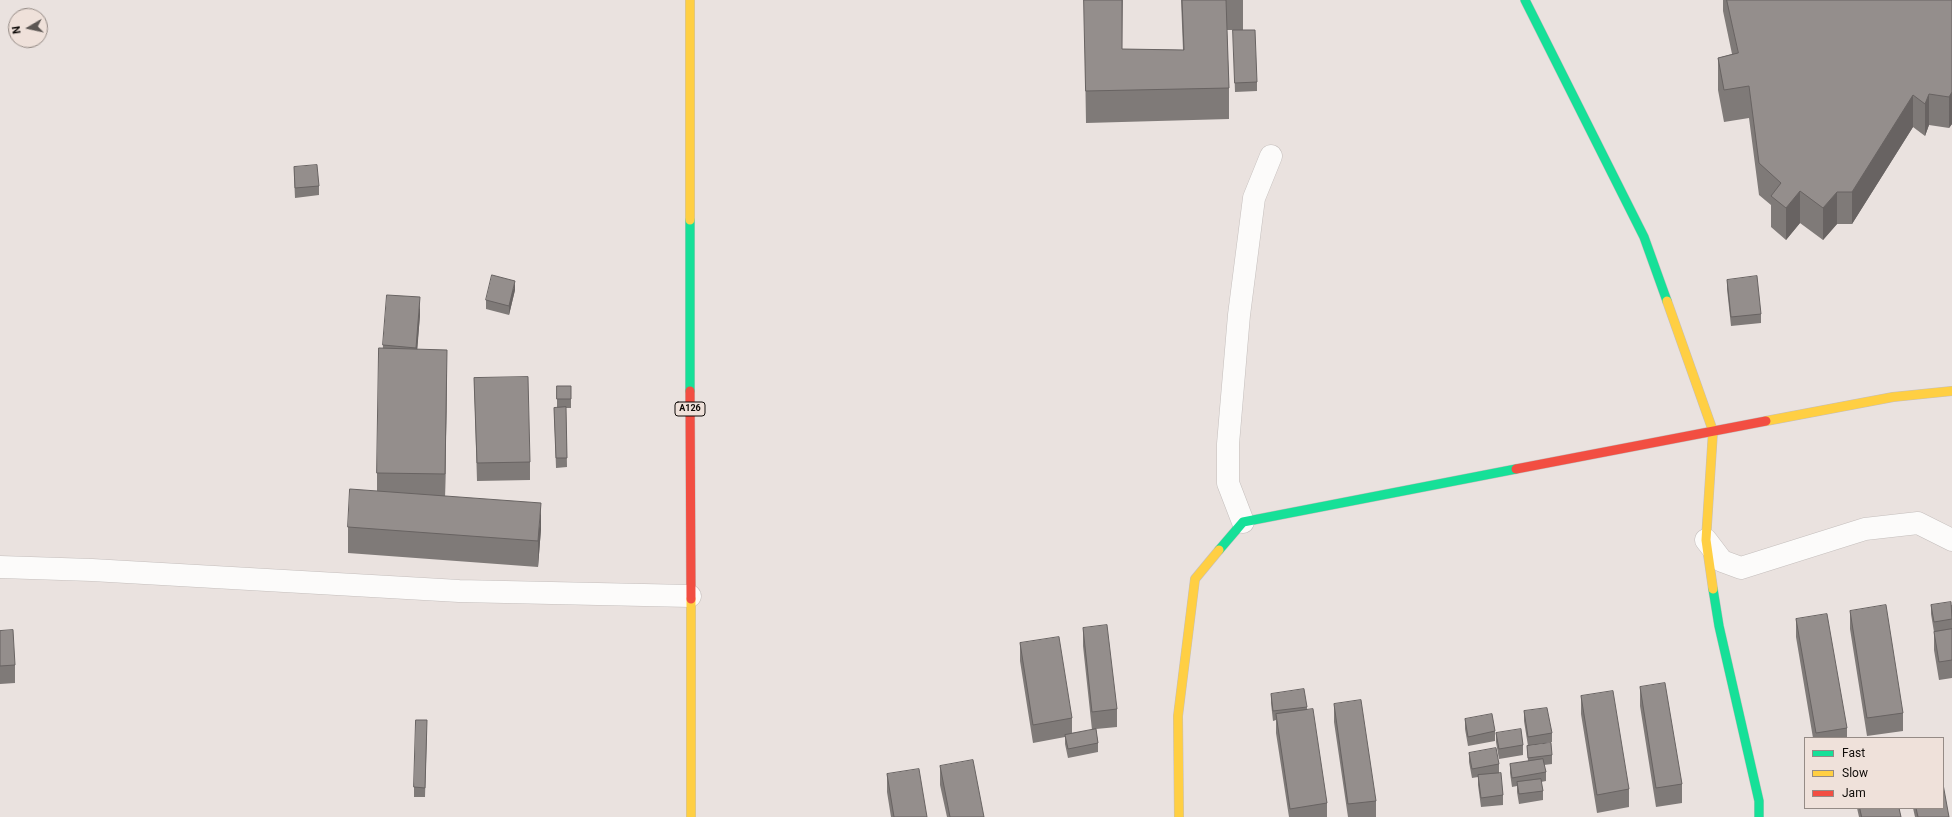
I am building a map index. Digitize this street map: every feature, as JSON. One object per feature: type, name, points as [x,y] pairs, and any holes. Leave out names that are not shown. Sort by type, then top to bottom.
[{"type":"main road","name":"A126","points":[[690,0],[691,817]]},
{"type":"main road","points":[[1525,0],[1644,237],[1714,432],[1706,540],[1719,626],[1759,801],[1759,817]]},
{"type":"main road","points":[[1179,817],[1178,716],[1195,579],[1242,522],[1893,397],[1952,391]]},
{"type":"street","points":[[1242,522],[1228,483],[1230,416],[1239,316],[1254,198],[1271,156]]},
{"type":"street","points":[[1706,540],[1722,561],[1741,568],[1865,529],[1918,523],[1952,540]]},
{"type":"street","points":[[0,567],[92,570],[459,591],[690,596]]},
{"type":"building","points":[[1084,0],[1122,0],[1122,49],[1184,50],[1182,0],[1226,0],[1229,88],[1086,91]]},
{"type":"building","points":[[1727,0],[1952,0],[1952,92],[1949,97],[1929,94],[1925,104],[1913,95],[1852,192],[1837,192],[1823,208],[1800,191],[1786,208],[1771,196],[1781,183],[1759,163],[1749,86],[1724,90],[1718,58],[1738,53]]},
{"type":"building","points":[[1233,30],[1255,30],[1257,82],[1235,83]]},
{"type":"building","points":[[317,165],[319,186],[295,188],[294,167]]},
{"type":"building","points":[[492,275],[515,281],[509,306],[486,300]]},
{"type":"building","points":[[1757,276],[1761,314],[1731,317],[1727,280]]},
{"type":"building","points":[[387,295],[420,297],[416,348],[383,345]]},
{"type":"building","points":[[379,348],[447,350],[445,474],[377,473]]},
{"type":"building","points":[[528,377],[530,462],[477,463],[474,378]]},
{"type":"building","points":[[557,386],[571,386],[571,399],[557,399]]},
{"type":"building","points":[[566,407],[567,458],[556,458],[554,408]]},
{"type":"building","points":[[350,489],[541,503],[538,541],[348,527]]},
{"type":"building","points":[[1951,602],[1952,619],[1934,622],[1931,605]]},
{"type":"building","points":[[1886,605],[1903,713],[1867,718],[1850,611]]},
{"type":"building","points":[[1827,614],[1847,728],[1816,733],[1796,619]]},
{"type":"building","points":[[1107,625],[1117,709],[1092,712],[1083,628]]},
{"type":"building","points":[[1952,629],[1952,660],[1939,662],[1934,632]]},
{"type":"building","points":[[13,630],[15,665],[0,666],[0,631]]},
{"type":"building","points":[[1059,637],[1072,718],[1033,725],[1020,643]]},
{"type":"building","points":[[1665,683],[1682,784],[1656,788],[1640,687]]},
{"type":"building","points":[[1304,689],[1307,707],[1273,711],[1271,694]]},
{"type":"building","points":[[1613,691],[1629,789],[1597,795],[1581,696]]},
{"type":"building","points":[[1361,700],[1376,801],[1348,804],[1334,704]]},
{"type":"building","points":[[1547,708],[1552,733],[1528,737],[1524,711]]},
{"type":"building","points":[[1313,709],[1327,803],[1290,809],[1276,714]]},
{"type":"building","points":[[1492,714],[1495,731],[1468,737],[1465,719]]},
{"type":"building","points":[[416,720],[427,720],[425,788],[414,787]]},
{"type":"building","points":[[1096,729],[1098,743],[1068,749],[1065,735]]},
{"type":"building","points":[[1521,729],[1523,745],[1499,749],[1496,733]]},
{"type":"building","points":[[1551,743],[1552,755],[1528,758],[1527,746]]},
{"type":"building","points":[[1496,748],[1499,764],[1472,769],[1469,753]]},
{"type":"building","points":[[1543,759],[1546,772],[1512,778],[1510,764]]},
{"type":"building","points":[[973,760],[984,817],[950,817],[940,766]]},
{"type":"building","points":[[919,769],[927,817],[894,817],[887,774]]},
{"type":"building","points":[[1501,773],[1503,795],[1481,798],[1478,775]]},
{"type":"building","points":[[1541,779],[1543,791],[1519,794],[1517,782]]},
{"type":"building","points":[[1944,790],[1949,817],[1918,817],[1916,809],[1944,809]]},
{"type":"building","points":[[1860,809],[1899,809],[1901,817],[1862,817]]},
{"type":"traffic: fast","points":[[1525,0],[1644,237],[1667,301]]},
{"type":"traffic: fast","points":[[690,220],[690,391]]},
{"type":"traffic: fast","points":[[1219,550],[1243,522],[1516,469]]},
{"type":"traffic: fast","points":[[1713,589],[1719,626],[1759,801],[1759,817]]},
{"type":"traffic: slow","points":[[690,0],[690,220]]},
{"type":"traffic: slow","points":[[1667,301],[1713,431],[1706,540],[1713,589]]},
{"type":"traffic: slow","points":[[1766,421],[1893,397],[1952,391]]},
{"type":"traffic: slow","points":[[1179,817],[1178,716],[1195,579],[1219,550]]},
{"type":"traffic: slow","points":[[691,599],[691,817]]},
{"type":"traffic: jam","points":[[690,391],[691,599]]},
{"type":"traffic: jam","points":[[1516,469],[1766,421]]}]
